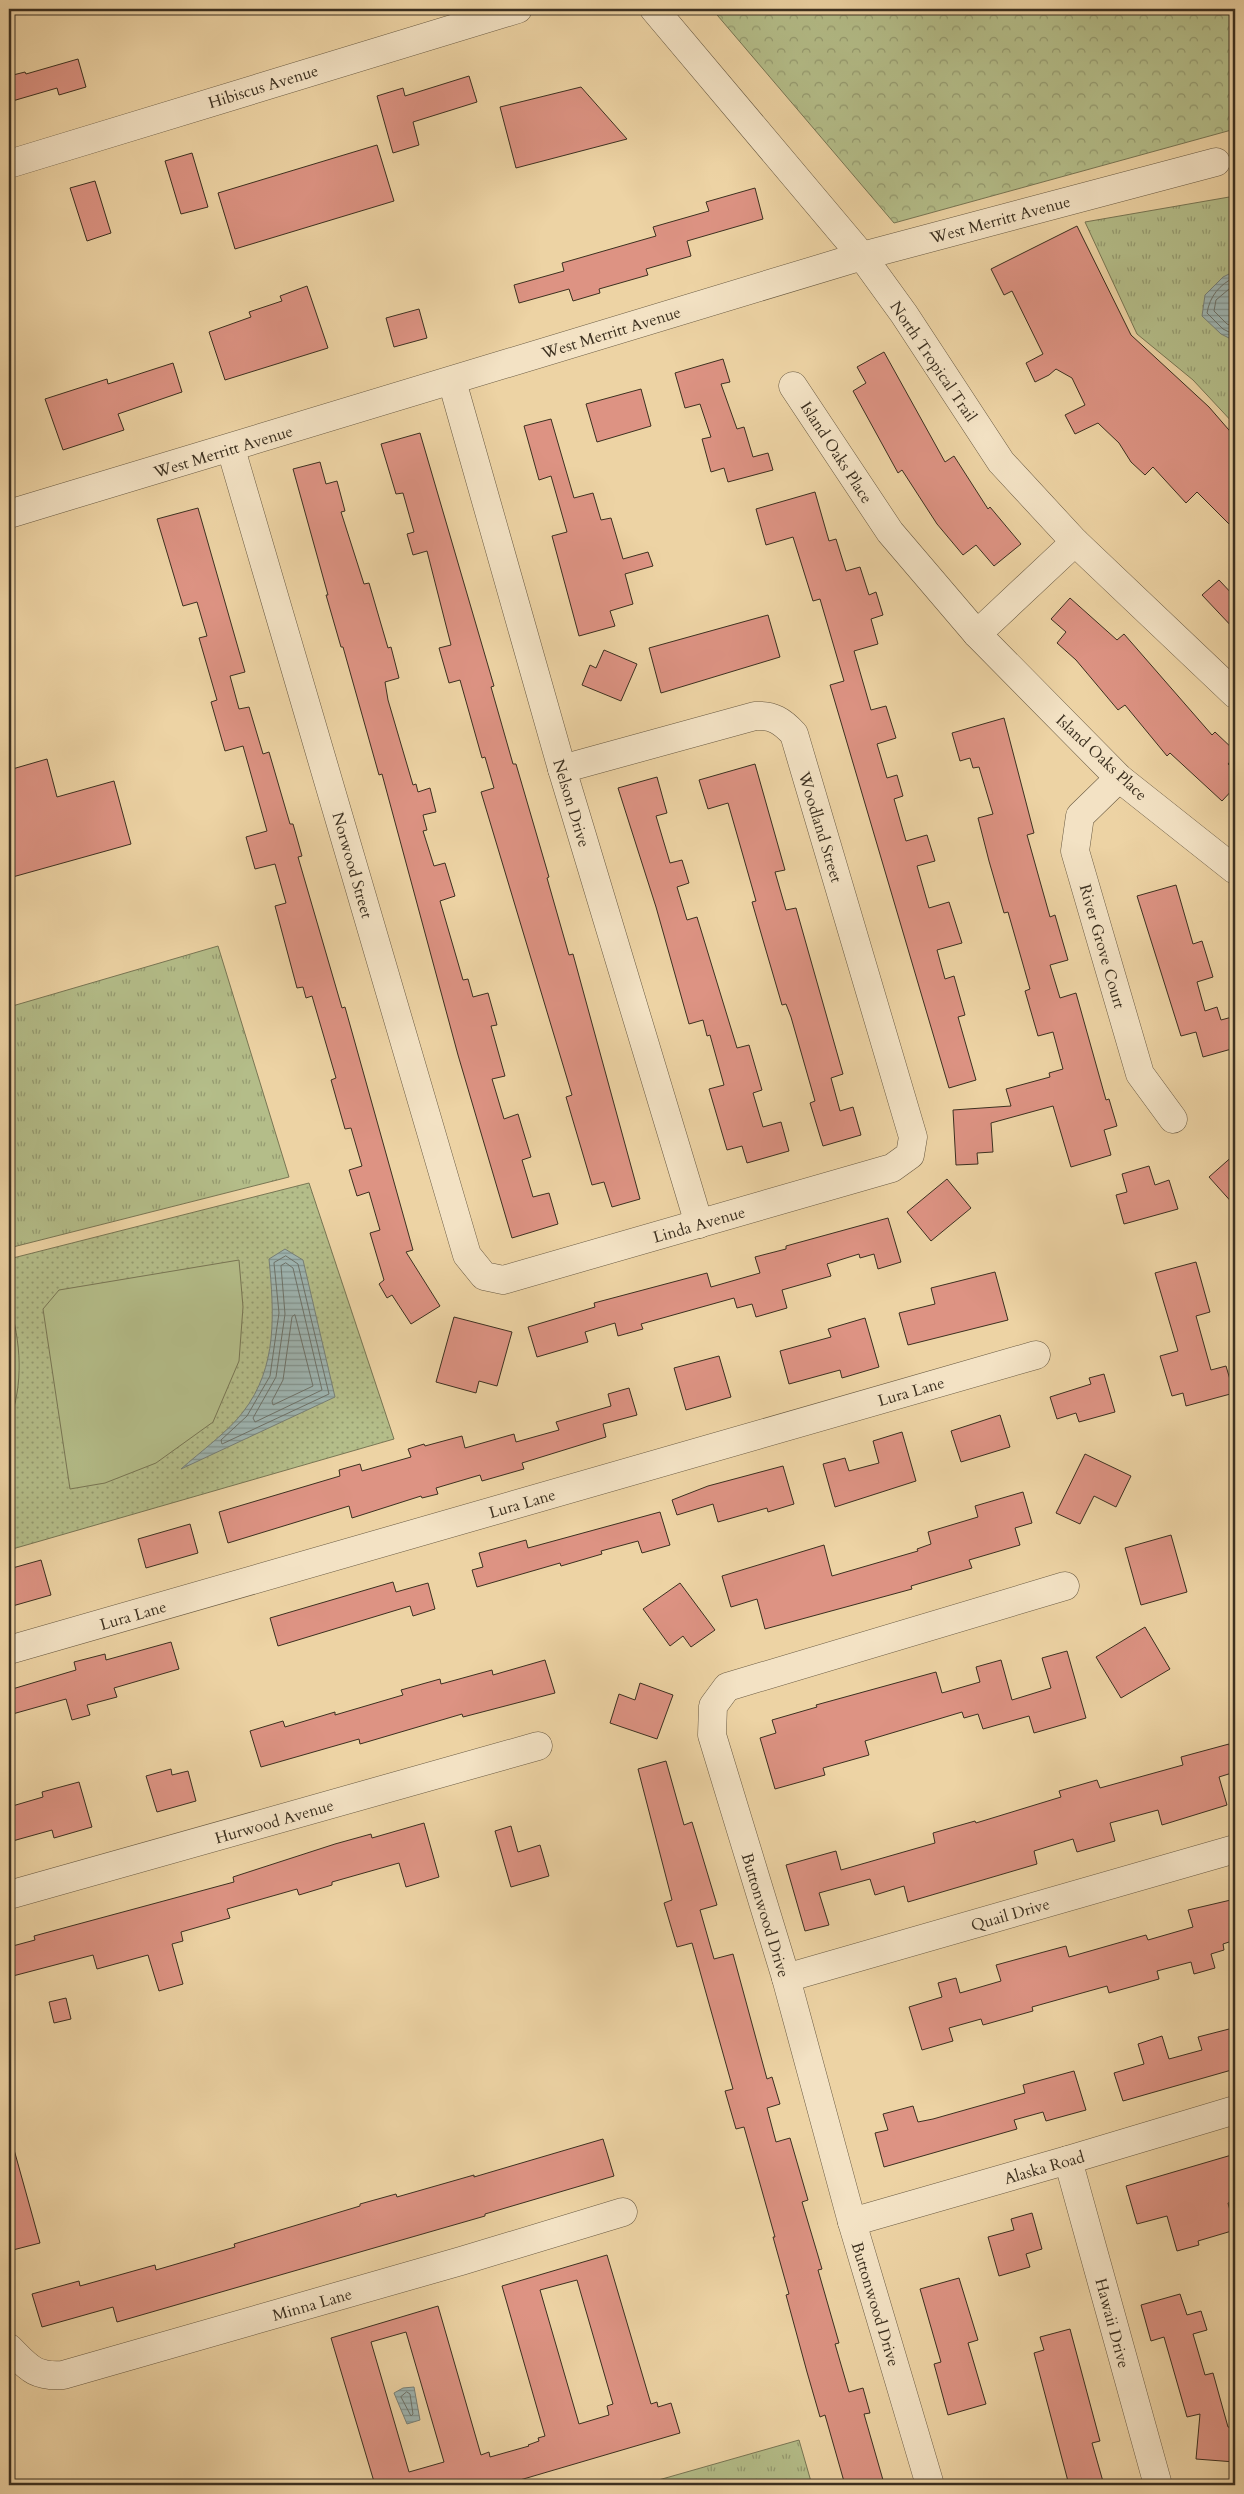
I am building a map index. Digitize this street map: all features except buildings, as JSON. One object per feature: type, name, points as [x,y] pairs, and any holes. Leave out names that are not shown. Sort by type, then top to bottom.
[{"type":"street","name":"Hibiscus Avenue","points":[[9,164],[518,9]]},
{"type":"street","name":"North Tropical Trail","points":[[654,9],[862,256],[904,314],[1001,462],[1075,542],[1235,694]]},
{"type":"street","name":"West Merritt Avenue","points":[[9,514],[231,449],[862,256],[1216,162]]},
{"type":"street","points":[[794,277],[826,247],[829,237],[828,217]]},
{"type":"street","name":"Nelson Drive","points":[[452,381],[562,769],[698,1224]]},
{"type":"street","name":"Island Oaks Place","points":[[793,386],[890,532],[977,634],[1119,778],[1235,870]]},
{"type":"street","name":"Norwood Street","points":[[231,449],[467,1255],[484,1276]]},
{"type":"street","points":[[977,634],[1075,542]]},
{"type":"street","name":"Woodland Street","points":[[562,769],[755,716],[770,715],[783,723],[794,734],[913,1137],[910,1155]]},
{"type":"street","name":"River Grove Court","points":[[1119,778],[1080,816],[1075,851],[1140,1074],[1173,1119]]},
{"type":"street","name":"Linda Avenue","points":[[484,1276],[503,1280],[892,1168],[910,1155]]},
{"type":"street","name":"Lura Lane","points":[[9,1650],[1036,1355]]},
{"type":"street","name":"Buttonwood Drive","points":[[930,2485],[852,2222],[786,1978],[712,1735],[713,1706],[728,1687],[1066,1586]]},
{"type":"street","name":"Hurwood Avenue","points":[[9,1895],[538,1746]]},
{"type":"street","name":"Quail Drive","points":[[786,1978],[1235,1849]]},
{"type":"street","name":"Alaska Road","points":[[852,2222],[1235,2110]]},
{"type":"street","name":"Hawaii Drive","points":[[1068,2160],[1158,2485]]},
{"type":"street","name":"Minna Lane","points":[[9,2348],[29,2368],[44,2377],[63,2375],[461,2261],[622,2212]]},
{"type":"green space","points":[[712,9],[1235,9],[1235,129],[894,223]]},
{"type":"green space","points":[[1235,196],[1235,425],[1193,380],[1137,334],[1085,222]]},
{"type":"green space","points":[[218,946],[289,1177],[9,1248],[9,1007]]},
{"type":"green space","points":[[309,1183],[394,1439],[9,1550],[9,1259]]},
{"type":"green space","points":[[239,1260],[243,1307],[239,1361],[213,1422],[156,1463],[105,1483],[70,1489],[43,1309],[59,1290]]},
{"type":"green space","points":[[9,1302],[18,1348],[19,1378],[14,1408],[9,1423]]},
{"type":"green space","points":[[799,2440],[812,2485],[641,2485]]},
{"type":"water","points":[[1235,271],[1235,341],[1221,334],[1202,316],[1205,295],[1223,277]]},
{"type":"water","points":[[285,1249],[303,1260],[335,1397],[181,1469],[230,1427],[243,1412],[263,1377],[271,1339],[272,1299],[269,1259]]},
{"type":"water","points":[[414,2387],[420,2420],[407,2424],[394,2393],[403,2388]]}]
